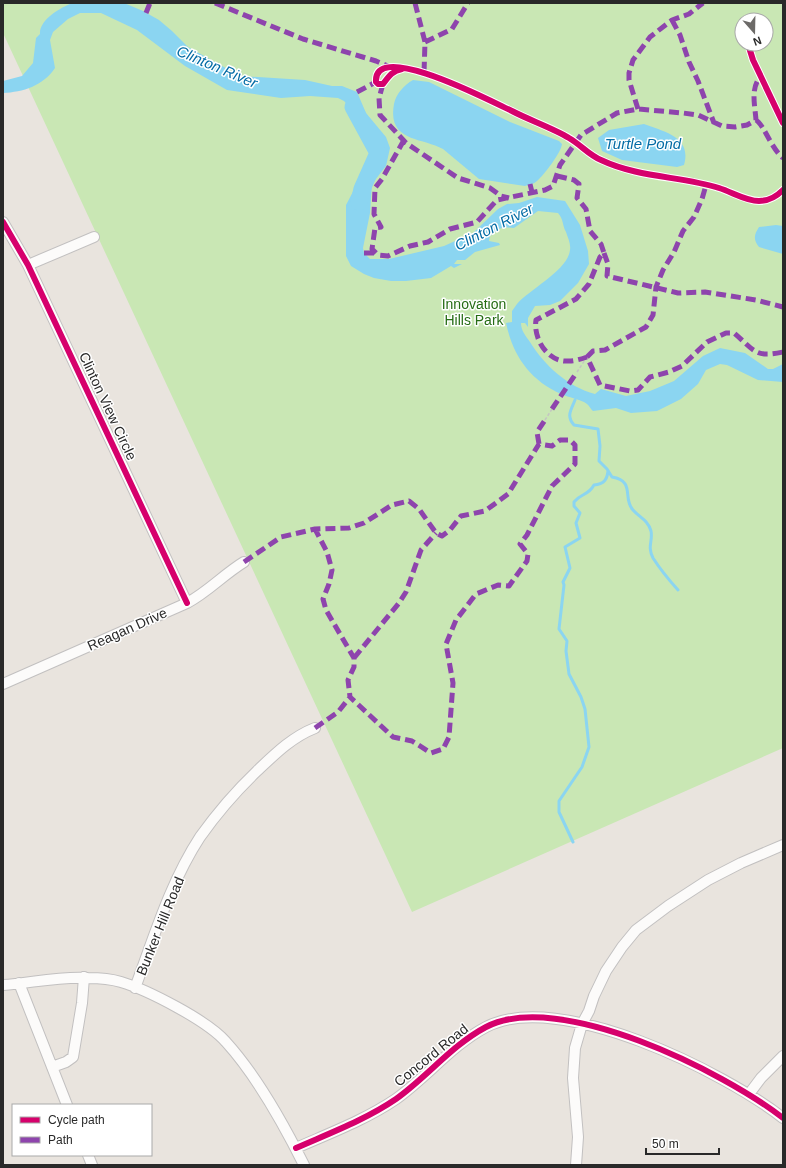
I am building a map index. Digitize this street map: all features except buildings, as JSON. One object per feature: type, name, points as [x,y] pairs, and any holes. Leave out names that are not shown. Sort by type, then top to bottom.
[{"type":"street","name":"Clinton View Circle","points":[[3,222],[28,265],[187,603]]},
{"type":"street","points":[[28,265],[94,237]]},
{"type":"street","name":"Reagan Drive","points":[[3,684],[187,603],[198,597],[226,573],[244,562]]},
{"type":"street","name":"Bunker Hill Road","points":[[135,988],[163,911],[200,837],[241,786],[269,759],[301,734],[315,728]]},
{"type":"street","points":[[576,1165],[578,1137],[573,1078],[575,1048],[582,1024],[594,996],[606,971],[622,946],[636,930],[668,906],[708,880],[741,863],[783,845]]},
{"type":"street","points":[[52,1067],[66,1062],[73,1057],[82,1003],[84,978]]},
{"type":"street","points":[[3,985],[84,978],[120,981],[178,1009],[225,1040],[261,1088],[296,1148],[304,1165]]},
{"type":"street","points":[[19,983],[67,1104]]},
{"type":"street","name":"Concord Road","points":[[296,1148],[373,1113],[396,1098],[470,1037],[487,1027],[509,1019],[532,1018],[582,1024],[666,1051],[706,1070],[749,1094],[783,1118]]},
{"type":"street","points":[[749,1094],[775,1062],[783,1056]]},
{"type":"path","points":[[577,372],[587,357]]},
{"type":"path","points":[[545,420],[552,408]]},
{"type":"green space","name":"Innovation Hills Park","points":[[3,3],[783,3],[783,748],[412,912],[3,33]]},
{"type":"water","points":[[72,3],[124,3],[143,11],[159,20],[188,47],[240,76],[305,80],[332,86],[342,86],[357,92],[366,113],[386,137],[390,148],[386,166],[372,184],[370,213],[363,248],[364,253],[370,259],[389,259],[444,246],[473,233],[498,209],[507,204],[519,203],[537,197],[565,201],[580,225],[588,251],[589,264],[578,283],[560,301],[550,305],[535,306],[528,318],[528,327],[525,323],[521,323],[524,333],[542,359],[566,381],[575,386],[595,394],[601,389],[626,396],[650,391],[674,381],[703,356],[720,348],[745,353],[768,369],[773,369],[783,364],[783,382],[758,380],[727,365],[720,364],[706,370],[698,384],[681,399],[657,411],[631,413],[616,408],[593,411],[584,402],[564,395],[540,382],[524,366],[513,346],[506,323],[512,322],[512,311],[517,304],[556,272],[568,257],[570,243],[558,213],[538,211],[514,228],[503,227],[490,236],[489,241],[499,243],[500,245],[475,252],[465,260],[457,260],[454,264],[462,264],[454,268],[451,266],[431,278],[391,281],[374,278],[364,274],[351,266],[346,256],[346,205],[357,184],[369,179],[373,173],[373,142],[357,115],[344,101],[338,98],[310,96],[281,98],[227,90],[185,66],[137,30],[101,13],[80,13],[68,19],[53,32],[50,40],[55,68],[50,74],[39,84],[32,87],[3,93],[3,81],[22,76],[33,63],[36,38],[40,34],[43,24],[56,11]]},
{"type":"water","points":[[413,80],[429,82],[510,122],[559,141],[562,144],[559,153],[552,164],[536,182],[525,186],[479,179],[443,149],[408,136],[401,132],[396,125],[393,116],[395,100],[401,90]]},
{"type":"water","name":"Turtle Pond","points":[[644,124],[668,133],[680,142],[684,148],[684,165],[677,167],[622,160],[602,151],[598,138],[609,130]]},
{"type":"water","points":[[776,225],[783,226],[783,254],[759,247],[755,239],[755,235],[759,227]]},
{"type":"waterway","name":"Clinton River","points":[[353,107],[378,153],[362,189],[359,202]]},
{"type":"waterway","points":[[575,400],[570,413],[570,419],[574,425],[598,429],[600,446],[599,461],[612,477],[624,482],[630,506],[646,521],[650,527],[651,554],[678,590]]},
{"type":"waterway","points":[[573,842],[559,812],[559,801],[582,767],[589,747],[585,709],[581,697],[569,674],[566,651],[567,641],[559,629],[564,585],[563,582],[570,568],[565,547],[580,538],[576,523],[580,513],[574,506],[574,502],[592,489],[594,485],[600,484],[604,481],[607,477],[608,471]]},
{"type":"marked path","points":[[146,13],[150,3]]},
{"type":"marked path","points":[[215,3],[303,39],[376,61],[390,67]]},
{"type":"marked path","points":[[415,3],[425,42],[424,73]]},
{"type":"marked path","points":[[425,42],[452,29],[468,3]]},
{"type":"marked path","points":[[638,109],[629,80],[629,73],[633,60],[650,37],[672,20],[689,14],[703,3]]},
{"type":"marked path","points":[[672,20],[680,35],[689,62],[714,123]]},
{"type":"marked path","points":[[404,140],[382,179],[375,188],[374,214],[381,227],[375,228],[372,249],[378,255],[388,256],[410,246],[428,242],[450,229],[477,222],[497,200],[545,190],[553,186],[560,165],[581,135],[617,113],[638,109],[683,113],[698,115],[722,126],[735,127],[747,125],[756,120],[754,91],[755,86],[761,76]]},
{"type":"marked path","points":[[357,92],[376,82]]},
{"type":"marked path","points":[[383,84],[379,98],[380,115],[406,143],[458,178],[490,188],[501,196],[509,198]]},
{"type":"marked path","points":[[756,120],[775,149],[783,158]]},
{"type":"marked path","points":[[557,176],[574,180],[579,184],[577,198],[586,209],[590,231],[601,244],[604,253],[600,257],[589,284],[576,299],[536,320],[537,335],[540,342],[549,354],[561,361],[574,361],[587,357],[600,385],[630,391],[638,390],[650,377],[669,372],[682,366],[707,342],[726,333],[734,333],[756,352],[766,354],[783,352]]},
{"type":"marked path","points":[[530,184],[532,192]]},
{"type":"marked path","points":[[587,357],[593,351],[605,350],[646,327],[653,315],[656,287],[663,270],[674,252],[683,231],[694,217],[706,185]]},
{"type":"marked path","points":[[364,253],[375,253]]},
{"type":"marked path","points":[[604,253],[608,264],[607,276],[678,293],[705,292],[756,300],[783,307]]},
{"type":"marked path","points":[[552,409],[577,372]]},
{"type":"marked path","points":[[539,444],[537,432],[545,420]]},
{"type":"marked path","points":[[244,562],[281,537],[315,529],[349,528],[364,523],[392,505],[409,501],[419,509],[436,533],[442,536],[450,530],[461,516],[485,511],[508,494],[539,444],[552,446],[560,440],[570,440],[575,445],[575,464],[552,486],[527,535],[520,544],[528,554],[527,561],[509,586],[498,585],[476,594],[456,620],[446,644],[453,683],[449,737],[443,749],[431,753],[412,741],[393,737],[350,697],[348,680],[354,667],[354,658],[326,610],[323,599],[329,584],[332,570],[327,552],[315,529]]},
{"type":"marked path","points":[[354,658],[399,603],[406,592],[421,550],[436,533]]},
{"type":"marked path","points":[[315,728],[338,712],[350,697]]},
{"type":"cycle path","points":[[750,52],[783,123]]},
{"type":"cycle path","points":[[402,69],[389,76],[383,84],[378,84],[376,82],[380,70],[394,67],[413,70],[437,77],[461,87],[563,134],[597,158],[615,166],[645,174],[705,184],[754,201],[769,199],[783,190]]},
{"type":"cycle path","points":[[3,222],[28,265],[187,603]]},
{"type":"cycle path","points":[[296,1148],[347,1126],[384,1107],[396,1099],[474,1034],[486,1027],[517,1018],[555,1019],[596,1027],[640,1041],[682,1059],[722,1079],[756,1099],[783,1118]]}]
